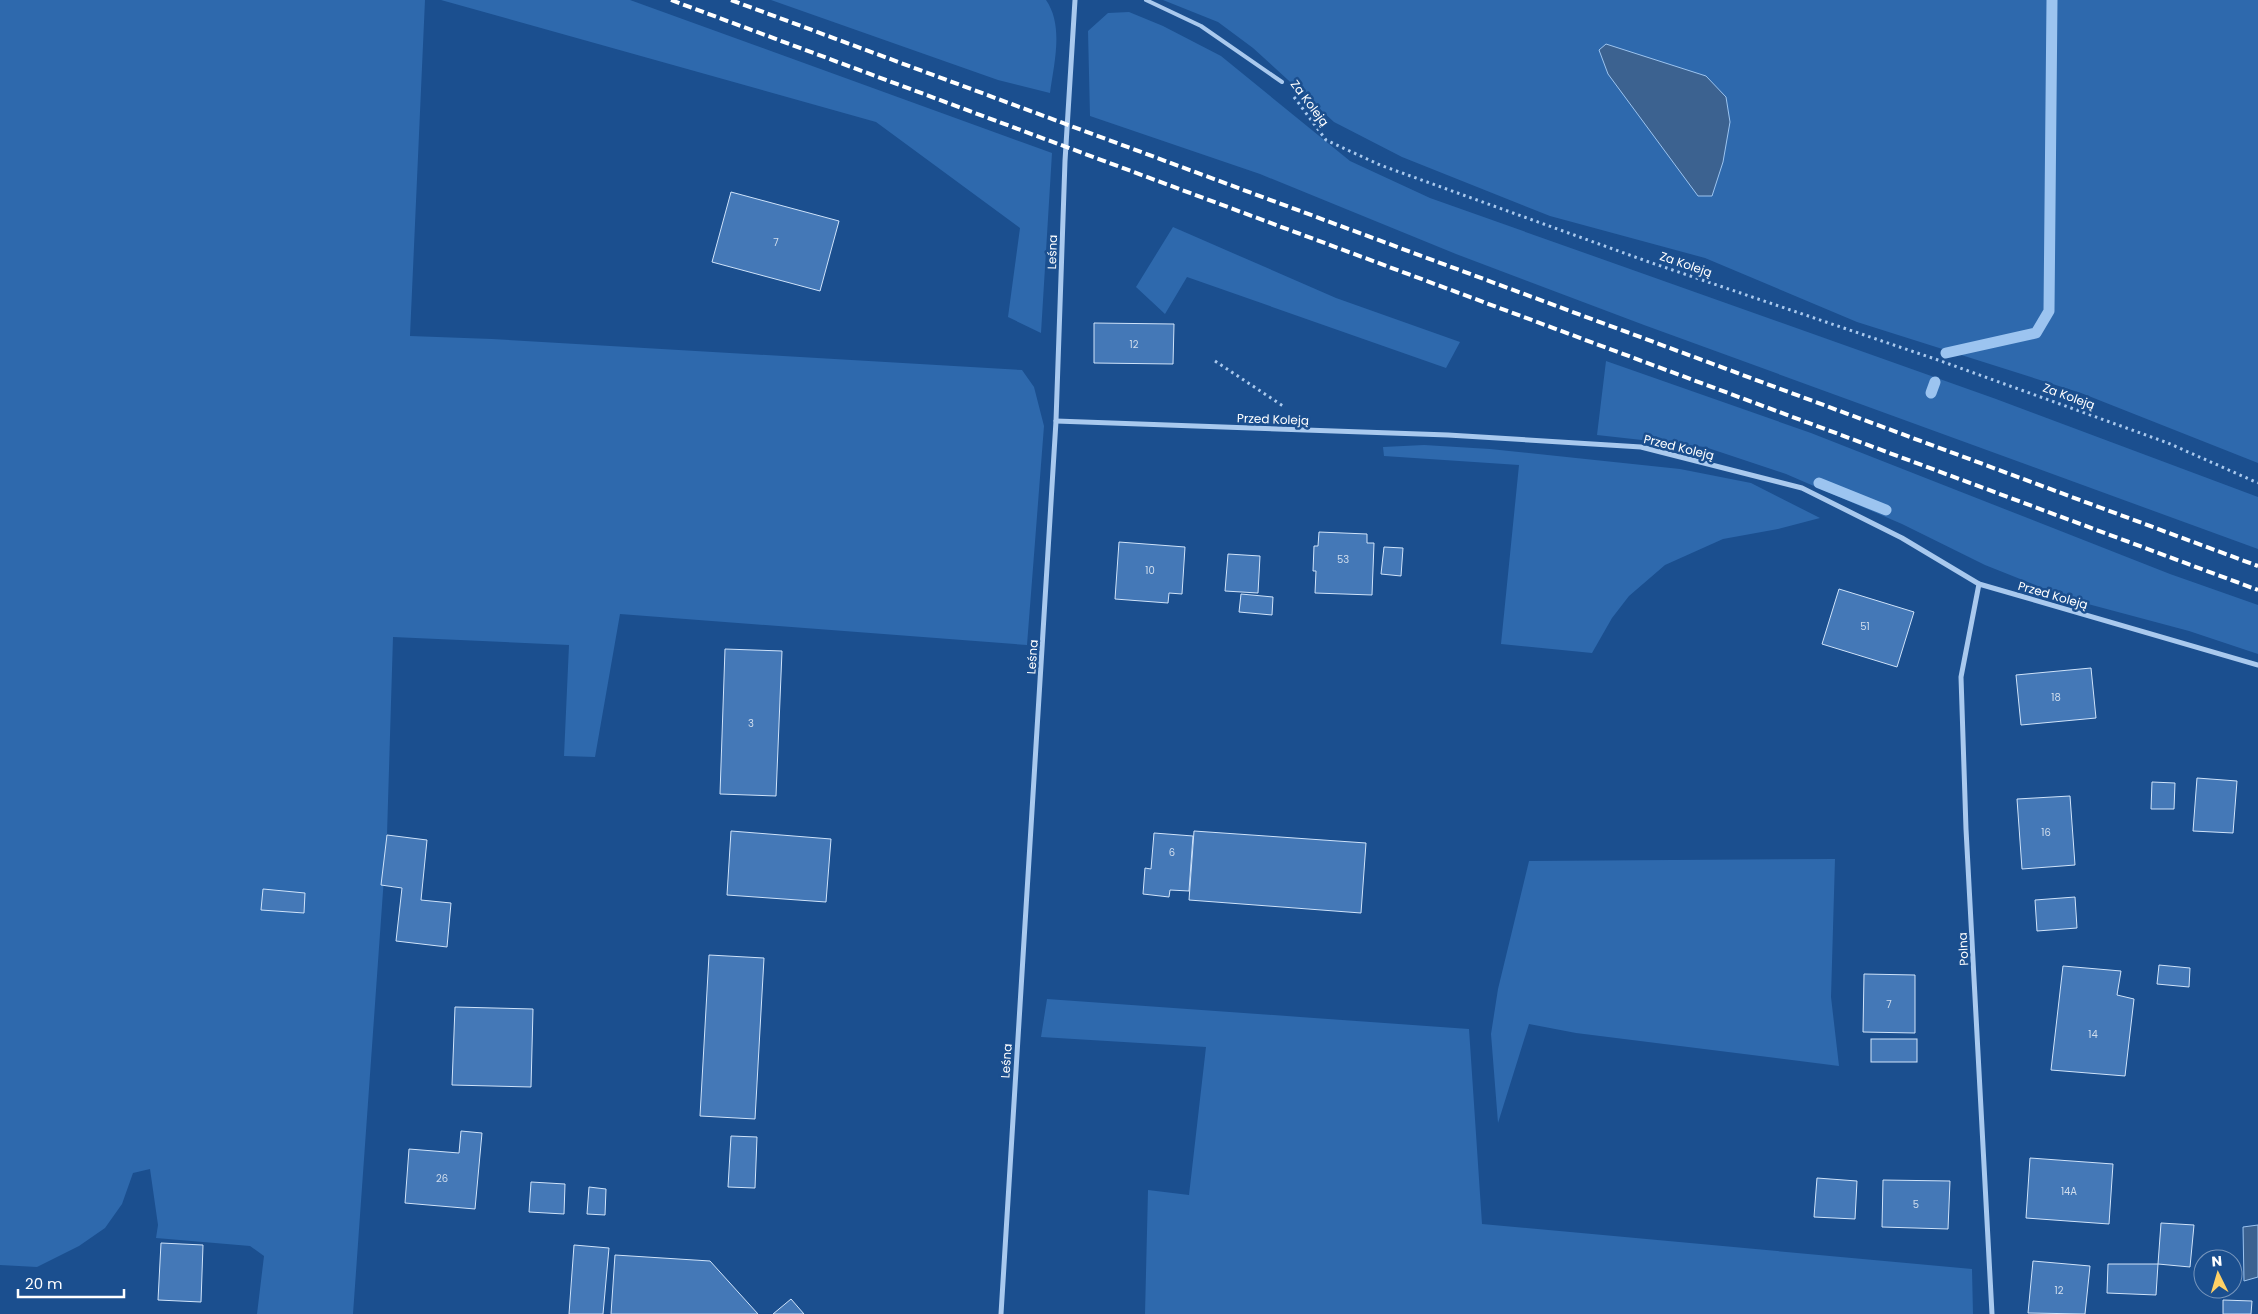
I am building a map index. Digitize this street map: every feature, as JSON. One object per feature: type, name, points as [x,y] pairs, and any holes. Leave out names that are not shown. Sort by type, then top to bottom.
[{"type":"street","name":"Leśna","points":[[1001,1314],[1056,421],[1065,153],[1075,0]]},
{"type":"street","name":"Przed Koleją","points":[[1056,421],[1448,435],[1641,446],[1802,488],[1902,538],[1979,584],[2258,665]]},
{"type":"street","name":"Polna","points":[[1979,584],[1961,678],[1966,829],[1992,1314]]},
{"type":"lane","name":"Za Koleją","points":[[1146,0],[1201,26],[1282,82]]},
{"type":"path","name":"Za Koleją","points":[[1282,82],[1326,140],[1354,154],[1648,262],[1938,360],[2168,443],[2258,482]]},
{"type":"path","points":[[1215,361],[1287,409]]},
{"type":"shaded area","points":[[0,0],[425,0],[410,336],[492,339],[1022,370],[1034,387],[1044,426],[1027,645],[620,614],[595,757],[564,756],[569,645],[393,637],[387,835],[353,1314],[257,1314],[264,1256],[250,1246],[156,1238],[158,1225],[150,1169],[133,1173],[122,1204],[105,1228],[79,1246],[37,1267],[0,1265]]},
{"type":"shaded area","points":[[441,0],[630,0],[1052,153],[1041,333],[1008,317],[1020,228],[876,122]]},
{"type":"shaded area","points":[[771,0],[1046,0],[1052,10],[1056,33],[1050,93],[998,80]]},
{"type":"shaded area","points":[[1163,0],[2258,0],[2258,463],[2081,393],[1857,322],[1705,258],[1550,216],[1402,157],[1334,122],[1253,48],[1218,22]]},
{"type":"shaded area","points":[[1129,12],[1163,26],[1221,56],[1350,161],[1430,198],[1996,399],[2258,497],[2258,549],[1644,325],[1456,254],[1260,174],[1090,116],[1088,31],[1108,13]]},
{"type":"shaded area","points":[[1606,44],[1706,76],[1726,97],[1730,122],[1723,162],[1712,196],[1698,196],[1608,74],[1599,50]]},
{"type":"shaded area","points":[[1173,227],[1336,298],[1460,342],[1446,368],[1187,277],[1165,314],[1136,287]]},
{"type":"shaded area","points":[[1606,361],[1811,433],[2170,574],[2258,605],[2258,654],[2189,631],[2073,600],[1985,565],[1902,524],[1786,474],[1705,447],[1597,435]]},
{"type":"shaded area","points":[[1424,445],[1490,449],[1680,469],[1751,483],[1820,518],[1778,529],[1723,539],[1665,565],[1629,596],[1612,618],[1592,653],[1501,644],[1519,465],[1384,456],[1383,447]]},
{"type":"shaded area","points":[[1835,859],[1831,997],[1839,1066],[1576,1033],[1529,1024],[1498,1123],[1491,1034],[1498,989],[1529,861]]},
{"type":"shaded area","points":[[1047,999],[1469,1029],[1482,1224],[1972,1269],[1973,1314],[1145,1314],[1148,1190],[1189,1195],[1206,1047],[1041,1037]]},
{"type":"shaded area","points":[[2258,1225],[2258,1277],[2244,1281],[2243,1227]]},
{"type":"building","points":[[731,192],[839,221],[820,291],[712,262]]},
{"type":"building","points":[[1094,323],[1174,324],[1173,364],[1094,363]]},
{"type":"building","points":[[1319,532],[1367,534],[1367,543],[1374,543],[1372,595],[1315,593],[1316,571],[1313,571],[1314,546],[1318,546]]},
{"type":"building","points":[[1119,542],[1185,547],[1182,594],[1169,593],[1168,603],[1115,599]]},
{"type":"building","points":[[1384,547],[1403,548],[1401,576],[1381,574]]},
{"type":"building","points":[[1228,554],[1260,556],[1258,593],[1225,591]]},
{"type":"building","points":[[1839,589],[1914,612],[1897,667],[1822,644]]},
{"type":"building","points":[[1241,594],[1273,597],[1272,615],[1239,612]]},
{"type":"building","points":[[725,649],[782,651],[776,796],[720,794]]},
{"type":"building","points":[[2091,668],[2096,718],[2021,725],[2016,675]]},
{"type":"building","points":[[2197,778],[2237,781],[2233,833],[2193,831]]},
{"type":"building","points":[[2152,782],[2175,783],[2174,809],[2151,809]]},
{"type":"building","points":[[2070,796],[2075,865],[2022,869],[2017,799]]},
{"type":"building","points":[[731,831],[831,839],[826,902],[727,895]]},
{"type":"building","points":[[1194,831],[1366,843],[1361,913],[1189,900]]},
{"type":"building","points":[[1154,833],[1193,836],[1189,891],[1170,890],[1169,897],[1143,894],[1145,868],[1151,869]]},
{"type":"building","points":[[387,835],[427,840],[421,900],[451,903],[447,947],[396,941],[402,888],[381,885]]},
{"type":"building","points":[[263,889],[305,893],[304,913],[261,910]]},
{"type":"building","points":[[2075,897],[2077,928],[2037,931],[2035,900]]},
{"type":"building","points":[[709,955],[764,958],[755,1119],[700,1116]]},
{"type":"building","points":[[2159,965],[2190,968],[2189,987],[2157,984]]},
{"type":"building","points":[[2063,966],[2121,971],[2117,995],[2134,999],[2125,1076],[2051,1070]]},
{"type":"building","points":[[1864,974],[1915,975],[1915,1033],[1863,1032]]},
{"type":"building","points":[[455,1007],[533,1009],[531,1087],[452,1085]]},
{"type":"building","points":[[1871,1039],[1917,1039],[1917,1062],[1871,1062]]},
{"type":"building","points":[[461,1131],[482,1133],[475,1209],[405,1203],[409,1149],[459,1153]]},
{"type":"building","points":[[731,1136],[757,1137],[755,1188],[728,1187]]},
{"type":"building","points":[[2030,1158],[2113,1164],[2109,1224],[2026,1218]]},
{"type":"building","points":[[1817,1178],[1857,1181],[1855,1219],[1814,1217]]},
{"type":"building","points":[[1883,1180],[1950,1181],[1948,1229],[1882,1227]]},
{"type":"building","points":[[531,1182],[565,1184],[564,1214],[529,1212]]},
{"type":"building","points":[[589,1187],[606,1189],[605,1215],[587,1214]]},
{"type":"building","points":[[2161,1223],[2194,1225],[2190,1267],[2158,1264]]},
{"type":"building","points":[[161,1243],[203,1245],[201,1302],[158,1300]]},
{"type":"building","points":[[574,1245],[609,1248],[603,1314],[569,1314]]},
{"type":"building","points":[[615,1255],[710,1261],[758,1314],[611,1314]]},
{"type":"building","points":[[2033,1261],[2090,1266],[2085,1314],[2028,1313]]},
{"type":"building","points":[[2108,1264],[2158,1264],[2156,1295],[2107,1293]]},
{"type":"building","points":[[791,1299],[804,1314],[773,1314]]},
{"type":"building","points":[[2223,1300],[2252,1301],[2251,1314],[2223,1314]]},
{"type":"waterway","points":[[1946,353],[2036,333],[2049,311],[2052,0]]},
{"type":"waterway","points":[[1931,393],[1935,382]]},
{"type":"waterway","points":[[1819,483],[1886,510]]},
{"type":"railway","points":[[671,0],[2258,590]]},
{"type":"railway","points":[[731,0],[2258,566]]}]
